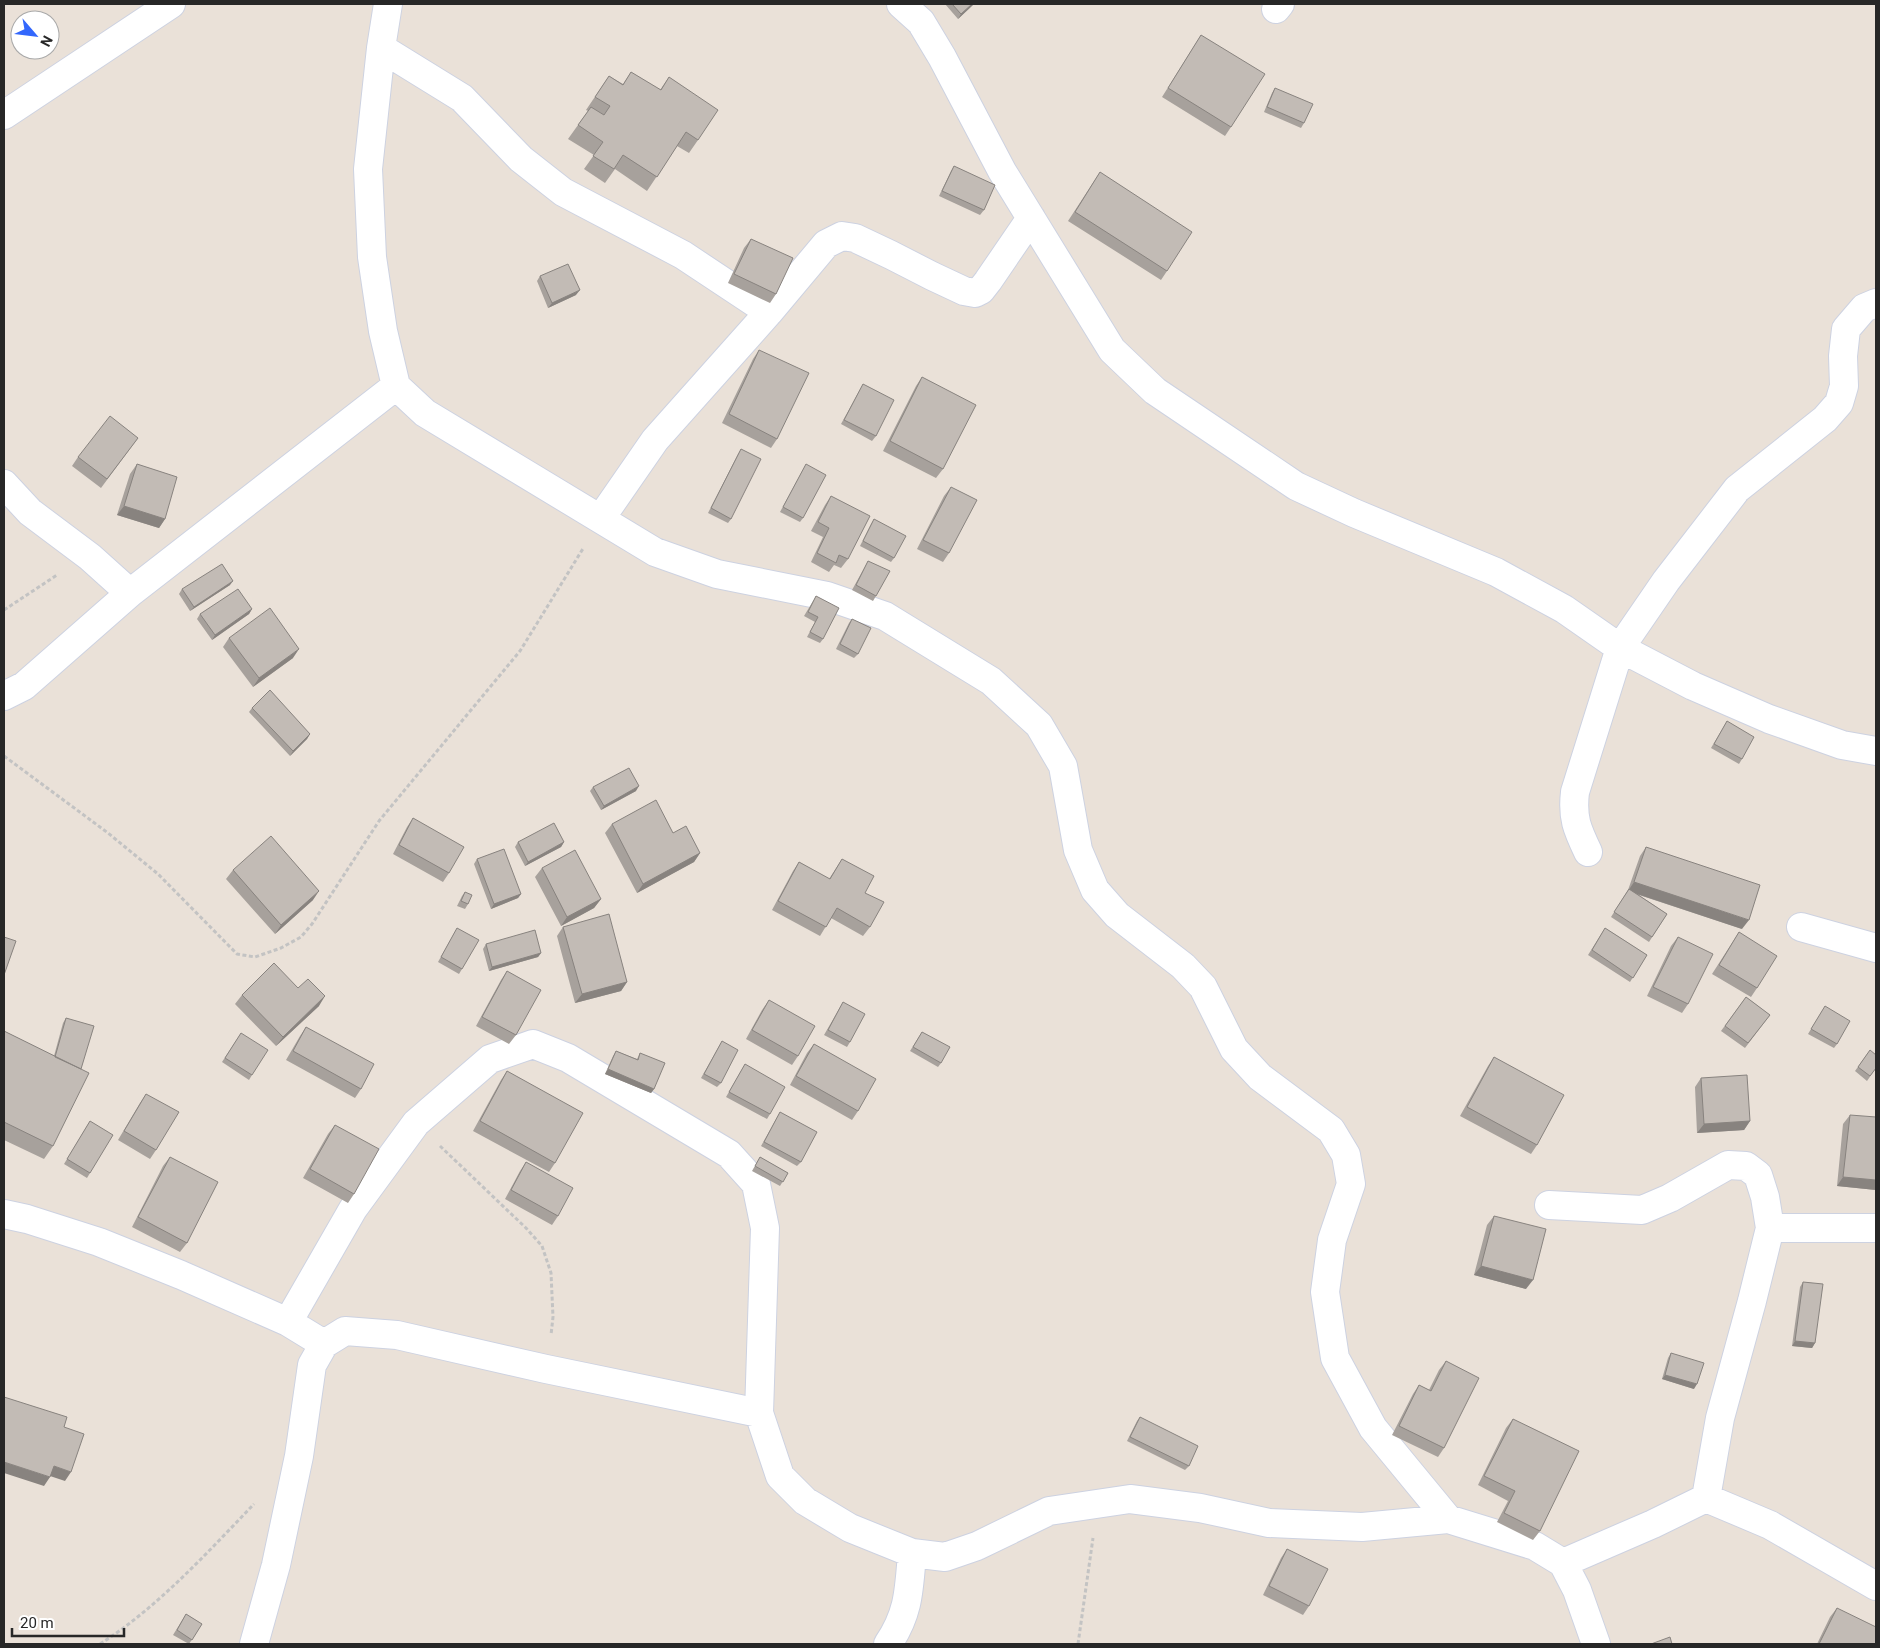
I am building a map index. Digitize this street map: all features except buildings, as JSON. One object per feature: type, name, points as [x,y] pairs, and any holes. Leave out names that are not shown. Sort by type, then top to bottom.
[{"type":"street","points":[[4,115],[171,4]]},
{"type":"street","points":[[388,4],[381,48],[368,169],[368,189],[372,257],[383,331],[396,386],[425,412],[655,552],[708,571],[826,596],[885,616],[992,681],[1038,725],[1063,766],[1078,850],[1094,890],[1117,915],[1183,966],[1203,987],[1234,1049],[1260,1077],[1331,1130],[1346,1154],[1351,1184],[1332,1240],[1325,1292],[1335,1358],[1373,1428],[1448,1519]]},
{"type":"street","points":[[901,4],[921,22],[942,57],[1002,170],[1112,350],[1155,392],[1296,486],[1354,513],[1496,572],[1564,609],[1620,648],[1693,686],[1769,719],[1842,745],[1876,751]]},
{"type":"street","points":[[381,48],[462,98],[521,159],[563,192],[683,255],[769,312]]},
{"type":"street","points":[[601,518],[655,440],[769,312],[826,244],[842,236],[855,238],[964,291],[976,293],[988,282],[1031,218]]},
{"type":"street","points":[[1588,852],[1575,823],[1573,808],[1575,792],[1620,648],[1666,581],[1737,489],[1818,424],[1840,403],[1844,386],[1843,356],[1846,329],[1864,308],[1876,303]]},
{"type":"street","points":[[4,696],[24,686],[130,593],[396,386]]},
{"type":"street","points":[[4,484],[30,512],[90,556],[130,593]]},
{"type":"street","points":[[1801,927],[1876,948]]},
{"type":"street","points":[[288,1322],[353,1209],[416,1123],[490,1059],[533,1044],[568,1058],[729,1154],[756,1184],[765,1228],[759,1414],[780,1476],[805,1501],[850,1528],[912,1553],[946,1557],[977,1546],[1049,1511],[1130,1499],[1200,1508],[1269,1524],[1362,1527],[1448,1519],[1535,1546],[1563,1563],[1577,1590],[1596,1644]]},
{"type":"street","points":[[1549,1205],[1642,1210],[1670,1198],[1728,1165],[1746,1166],[1758,1176],[1766,1197],[1770,1228],[1720,1418],[1706,1498]]},
{"type":"street","points":[[4,1214],[27,1219],[99,1242],[242,1300],[288,1322],[324,1344]]},
{"type":"street","points":[[1770,1228],[1876,1228]]},
{"type":"street","points":[[254,1644],[276,1566],[299,1456],[312,1365],[324,1344],[345,1331],[397,1335],[759,1414]]},
{"type":"street","points":[[1563,1563],[1653,1524],[1706,1498],[1770,1525],[1876,1586]]},
{"type":"street","points":[[888,1644],[904,1614],[909,1592],[912,1553]]},
{"type":"path","points":[[4,756],[108,833],[158,874],[237,954],[255,957],[281,948],[301,937],[312,924],[379,821],[520,651],[601,518]]},
{"type":"path","points":[[4,610],[90,556]]},
{"type":"path","points":[[416,1123],[526,1228],[542,1246],[551,1273],[553,1317],[546,1369]]},
{"type":"path","points":[[100,1644],[121,1631],[198,1563],[258,1499]]},
{"type":"path","points":[[1078,1644],[1098,1505]]}]
